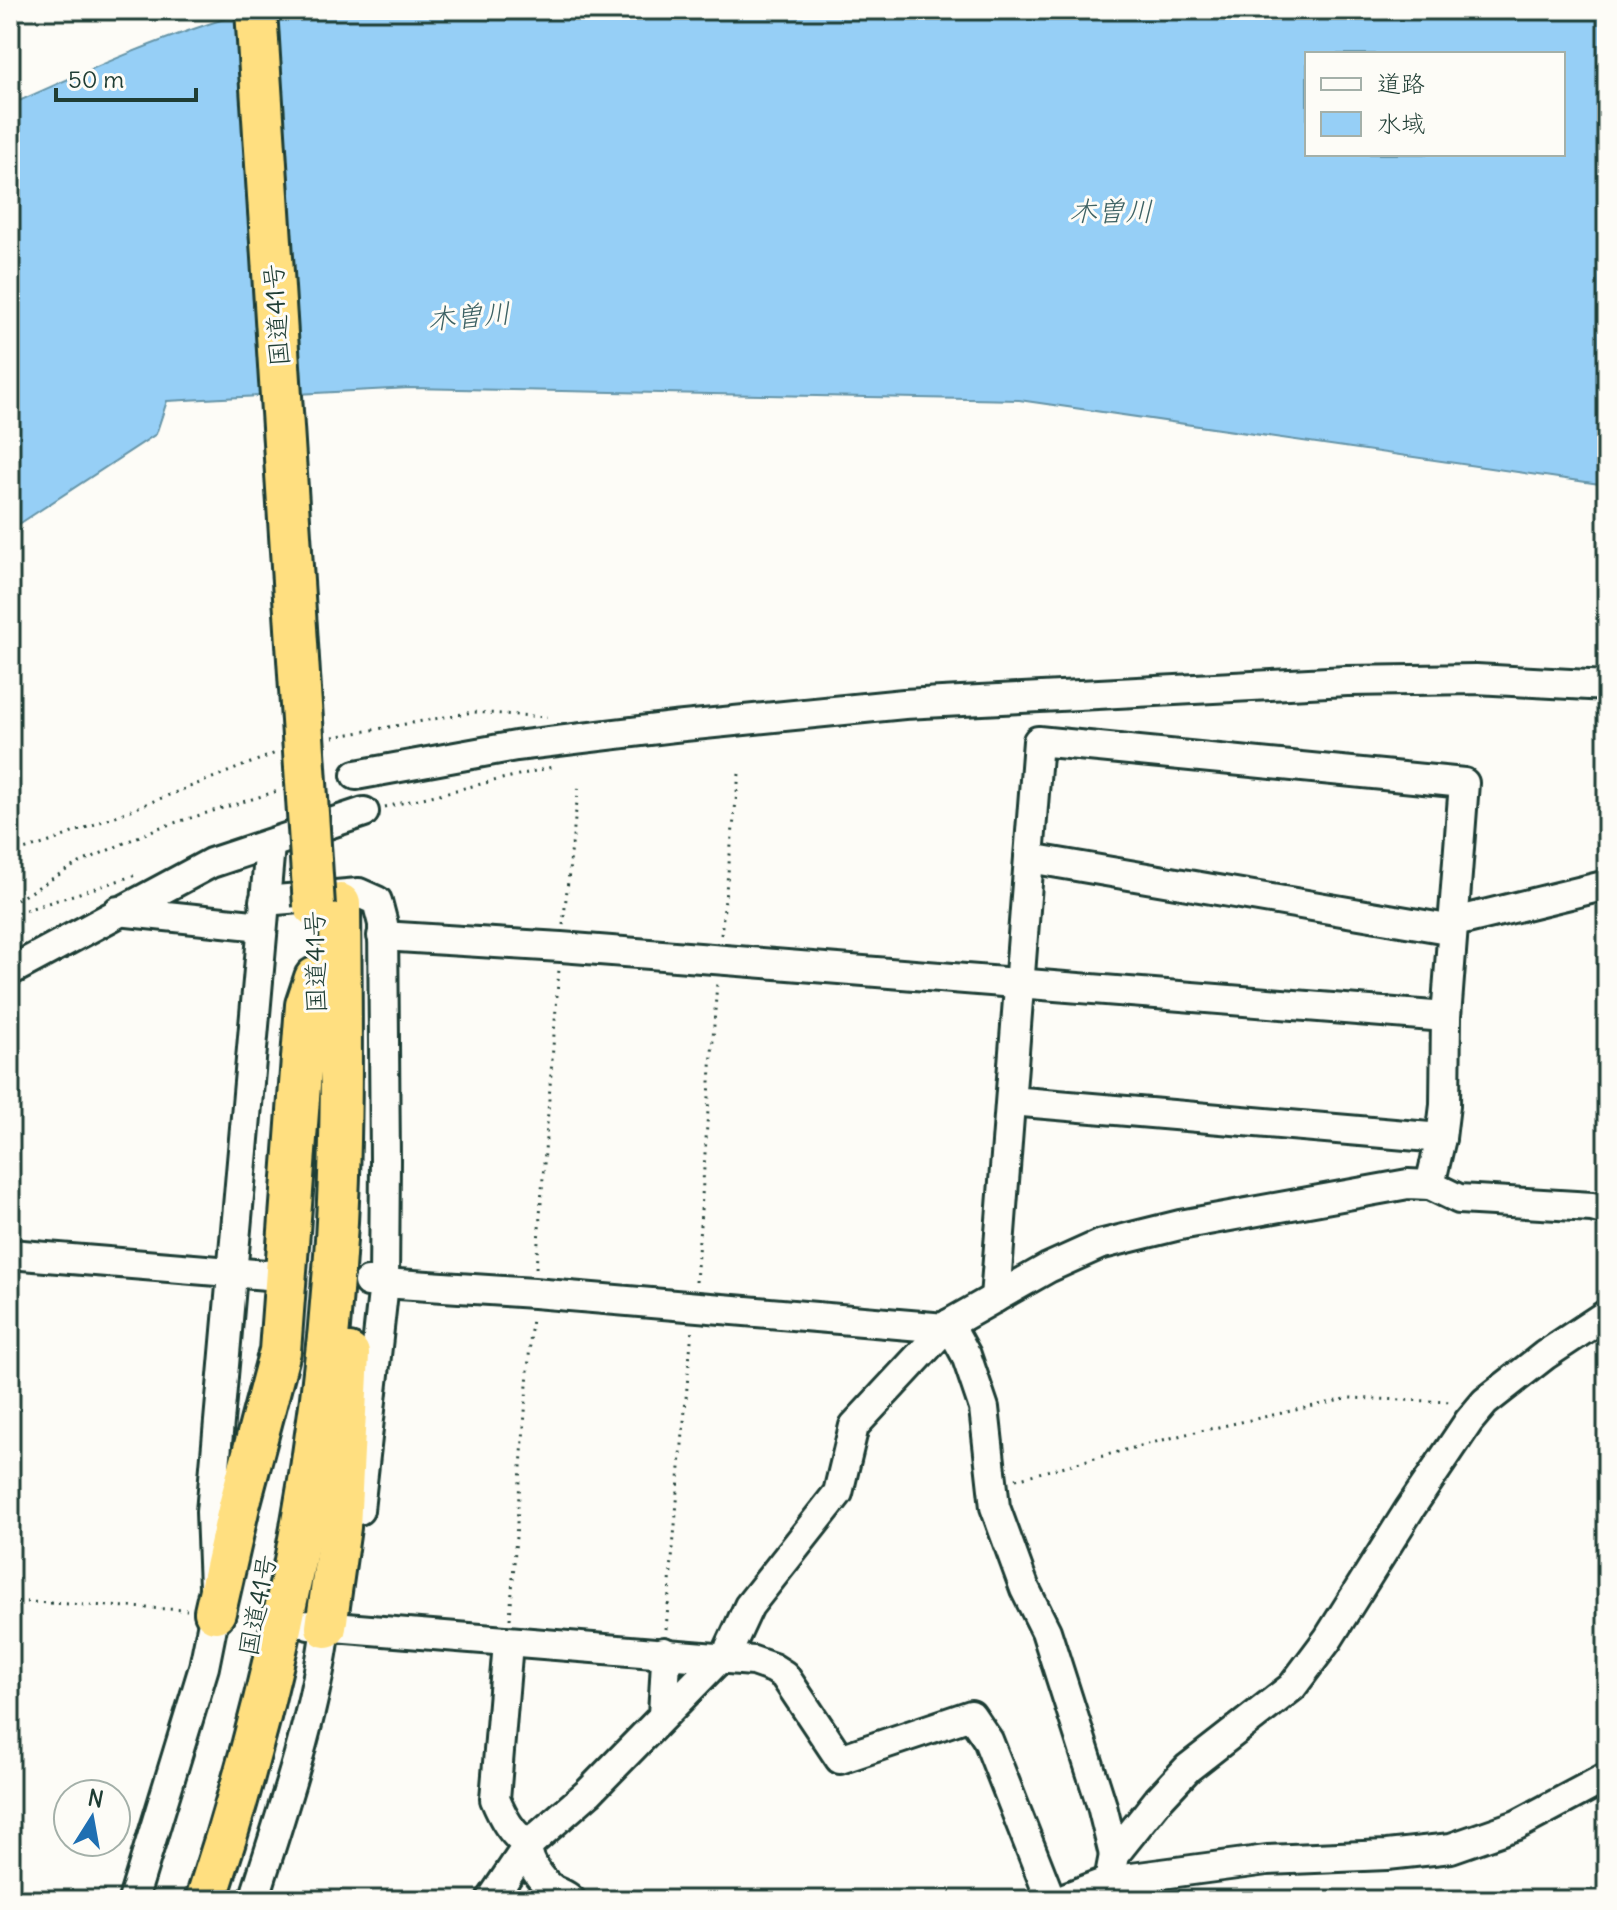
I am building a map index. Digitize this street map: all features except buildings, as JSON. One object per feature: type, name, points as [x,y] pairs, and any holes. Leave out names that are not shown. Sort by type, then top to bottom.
[{"type":"highway","name":"国道41号","points":[[206,1900],[253,1750],[303,1509],[324,1370],[335,1256],[342,1120],[256,10]]},
{"type":"highway","name":"国道41号","points":[[178,1900],[228,1740],[274,1520],[298,1370],[309,1253],[315,1118],[315,978],[327,905],[282,10]]},
{"type":"highway","points":[[215,1612],[280,1351],[306,1005],[315,978]]},
{"type":"highway","points":[[317,1626],[336,1560],[340,1527],[353,1266],[354,1174],[342,1120]]},
{"type":"street","points":[[356,775],[516,746],[904,704],[1347,681],[1476,679],[1607,686]]},
{"type":"street","points":[[995,1298],[1038,741],[1464,783],[1446,1017],[1445,1105],[1430,1185]]},
{"type":"street","points":[[10,971],[211,863],[364,812]]},
{"type":"street","points":[[133,1900],[204,1667],[215,1612],[211,1512],[270,845]]},
{"type":"street","points":[[1029,858],[1442,928],[1455,922],[1607,885]]},
{"type":"street","points":[[118,911],[263,913],[359,893],[377,901],[383,924],[385,1160],[357,1524],[336,1560]]},
{"type":"street","points":[[382,936],[561,947],[1446,1017]]},
{"type":"street","points":[[1011,1101],[1441,1138]]},
{"type":"street","points":[[491,1900],[528,1845],[589,1792],[663,1715],[723,1659],[749,1606],[838,1493],[854,1426],[947,1326],[1048,1268],[1099,1245],[1180,1225],[1408,1184],[1430,1185],[1459,1199],[1592,1207],[1607,1211]]},
{"type":"street","points":[[10,1254],[267,1275]]},
{"type":"street","points":[[376,1283],[947,1326]]},
{"type":"street","points":[[1111,1879],[1158,1800],[1188,1768],[1292,1687],[1328,1639],[1452,1447],[1485,1402],[1545,1355],[1607,1314]]},
{"type":"street","points":[[947,1326],[966,1355],[984,1408],[995,1507],[1025,1589],[1046,1631],[1102,1806],[1111,1879]]},
{"type":"street","points":[[254,1900],[319,1681],[317,1626],[753,1661],[784,1675],[840,1759],[971,1715],[988,1740],[1051,1900]]},
{"type":"street","points":[[508,1643],[495,1799],[503,1819],[528,1845]]},
{"type":"street","points":[[663,1715],[664,1652]]},
{"type":"street","points":[[1059,1900],[1111,1879],[1267,1860],[1387,1855],[1451,1848],[1517,1825],[1607,1777]]},
{"type":"street","points":[[528,1845],[529,1860],[552,1889],[571,1900]]},
{"type":"path","points":[[325,739],[473,712],[549,717]]},
{"type":"path","points":[[10,854],[47,843],[283,750]]},
{"type":"path","points":[[364,812],[552,767]]},
{"type":"path","points":[[664,1652],[694,1308],[719,961],[739,774]]},
{"type":"path","points":[[508,1643],[561,947],[579,784]]},
{"type":"path","points":[[10,901],[75,865],[158,828],[286,788]]},
{"type":"path","points":[[10,915],[134,875],[149,873]]},
{"type":"path","points":[[993,1485],[1182,1435],[1350,1398],[1485,1402]]},
{"type":"path","points":[[10,1601],[215,1612]]},
{"type":"water","name":"木曽川","points":[[255,10],[1607,10],[1607,485],[1019,400],[410,388],[167,401],[156,434],[10,530],[10,105],[192,29]]}]
